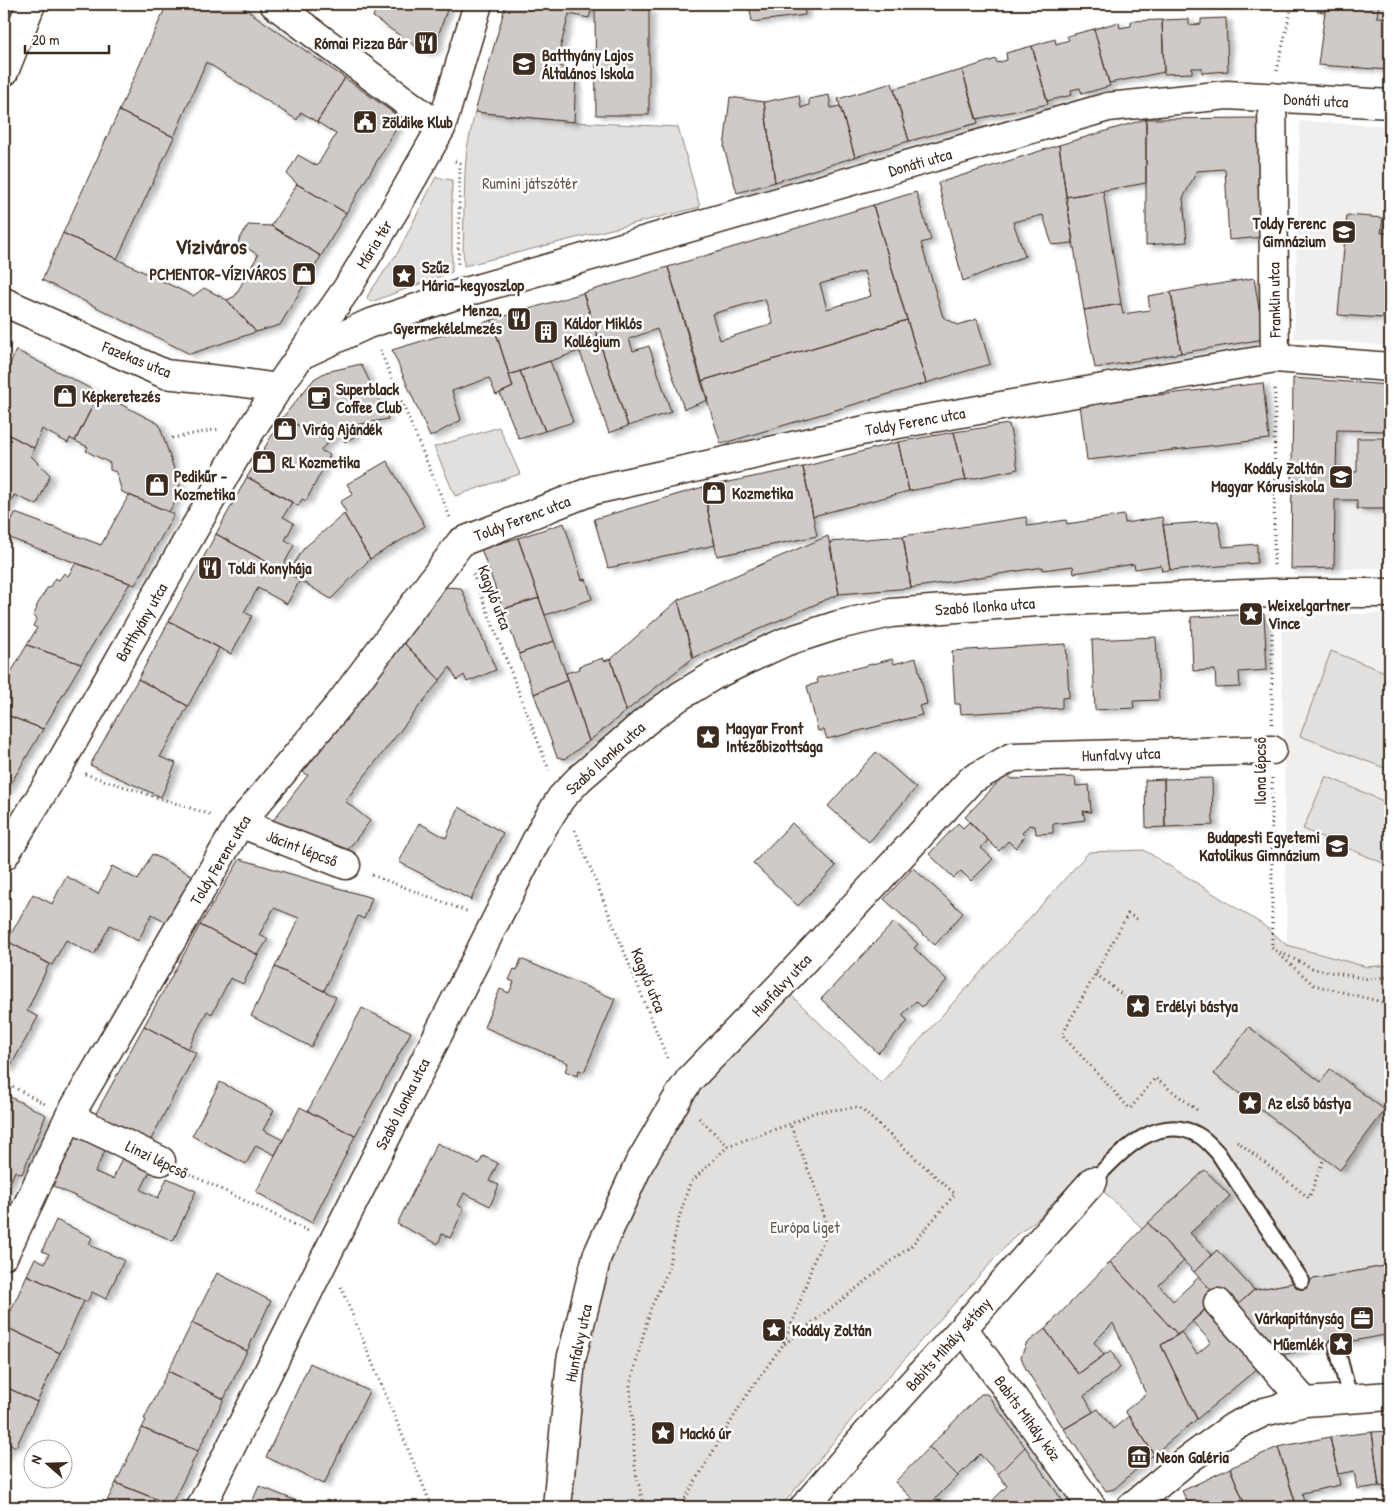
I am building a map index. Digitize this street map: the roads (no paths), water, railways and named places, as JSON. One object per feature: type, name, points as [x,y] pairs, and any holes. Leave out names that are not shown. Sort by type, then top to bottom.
[{"type":"street","points":[[4,72],[31,4]]},
{"type":"street","points":[[274,4],[441,128],[478,4]]},
{"type":"street","name":"Donáti utca","points":[[301,355],[368,324],[459,294],[1108,107],[1227,95],[1390,104]]},
{"type":"street","name":"Franklin utca","points":[[1272,98],[1275,358]]},
{"type":"street","name":"Mária tér","points":[[278,388],[348,287],[441,128]]},
{"type":"street","name":"Fazekas utca","points":[[4,302],[165,374],[278,388]]},
{"type":"street","name":"Toldy Ferenc utca","points":[[4,1256],[69,1117],[240,824],[339,704],[461,542],[594,490],[870,429],[1275,358],[1390,367]]},
{"type":"street","name":"Batthyány utca","points":[[4,856],[59,766],[246,438],[278,388]]},
{"type":"street","name":"Szabó Ilonka utca","points":[[200,1507],[543,827],[561,798],[579,779],[646,722],[680,696],[713,676],[785,642],[838,625],[891,613],[1037,602],[1302,592],[1390,593]]},
{"type":"street","name":"Hunfalvy utca","points":[[557,1507],[571,1360],[597,1256],[639,1164],[690,1079],[781,985],[971,780],[1012,758],[1272,750]]},
{"type":"street","name":"Jácint lépcső","points":[[240,824],[346,865]]},
{"type":"street","name":"Linzi lépcső","points":[[69,1117],[162,1161]]},
{"type":"street","name":"Babits Mihály sétány","points":[[804,1507],[876,1423],[964,1328],[1093,1182]]},
{"type":"street","points":[[1218,1303],[1305,1402]]},
{"type":"street","name":"Babits Mihály köz","points":[[964,1328],[1092,1507]]},
{"type":"street","points":[[1131,1507],[1185,1462],[1233,1427],[1264,1412],[1305,1402],[1390,1396]]},
{"type":"lane","points":[[1093,1182],[1120,1154],[1144,1135],[1167,1128],[1187,1130],[1200,1135],[1218,1153],[1302,1281]]},
{"type":"lane","points":[[1336,1345],[1350,1398]]},
{"type":"place","name":"Római Pizza Bár","points":[[426,43]]},
{"type":"place","name":"Batthyány Lajos Általános Iskola","points":[[524,64]]},
{"type":"place","name":"Zöldike Klub","points":[[365,122]]},
{"type":"place","name":"Toldy Ferenc Gimnázium","points":[[1344,232]]},
{"type":"place","name":"PCMENTOR-VÍZIVÁROS","points":[[304,274]]},
{"type":"place","name":"Szűz Mária-kegyoszlop","points":[[404,276]]},
{"type":"place","name":"Menza, Gyermekélelmezés","points":[[519,319]]},
{"type":"place","name":"Káldor Miklós Kollégium","points":[[546,332]]},
{"type":"place","name":"Képkeretezés","points":[[65,396]]},
{"type":"place","name":"Superblack Coffee Club","points":[[319,398]]},
{"type":"place","name":"Virág Ajándék","points":[[285,429]]},
{"type":"place","name":"RL Kozmetika","points":[[264,462]]},
{"type":"place","name":"Kodály Zoltán Magyar Kórusiskola","points":[[1341,477]]},
{"type":"place","name":"Pedikűr - Kozmetika","points":[[157,485]]},
{"type":"place","name":"Kozmetika","points":[[714,493]]},
{"type":"place","name":"Toldi Konyhája","points":[[210,568]]},
{"type":"place","name":"Weixelgartner Vince","points":[[1251,614]]},
{"type":"place","name":"Magyar Front Intézőbizottsága","points":[[708,737]]},
{"type":"place","name":"Budapesti Egyetemi Katolikus Gimnázium","points":[[1337,846]]},
{"type":"place","name":"Erdélyi bástya","points":[[1138,1006]]},
{"type":"place","name":"Az első bástya","points":[[1250,1103]]},
{"type":"place","name":"Várkapitányság","points":[[1362,1318]]},
{"type":"place","name":"Kodály Zoltán","points":[[774,1330]]},
{"type":"place","name":"Műemlék","points":[[1341,1344]]},
{"type":"place","name":"Mackó úr","points":[[663,1433]]},
{"type":"place","name":"Neon Galéria","points":[[1139,1457]]},
{"type":"district","name":"Víziváros","points":[[211,246]]},
{"type":"park label","name":"Rumini játszótér","points":[[530,183]]},
{"type":"park label","name":"Európa liget","points":[[805,1227]]}]
